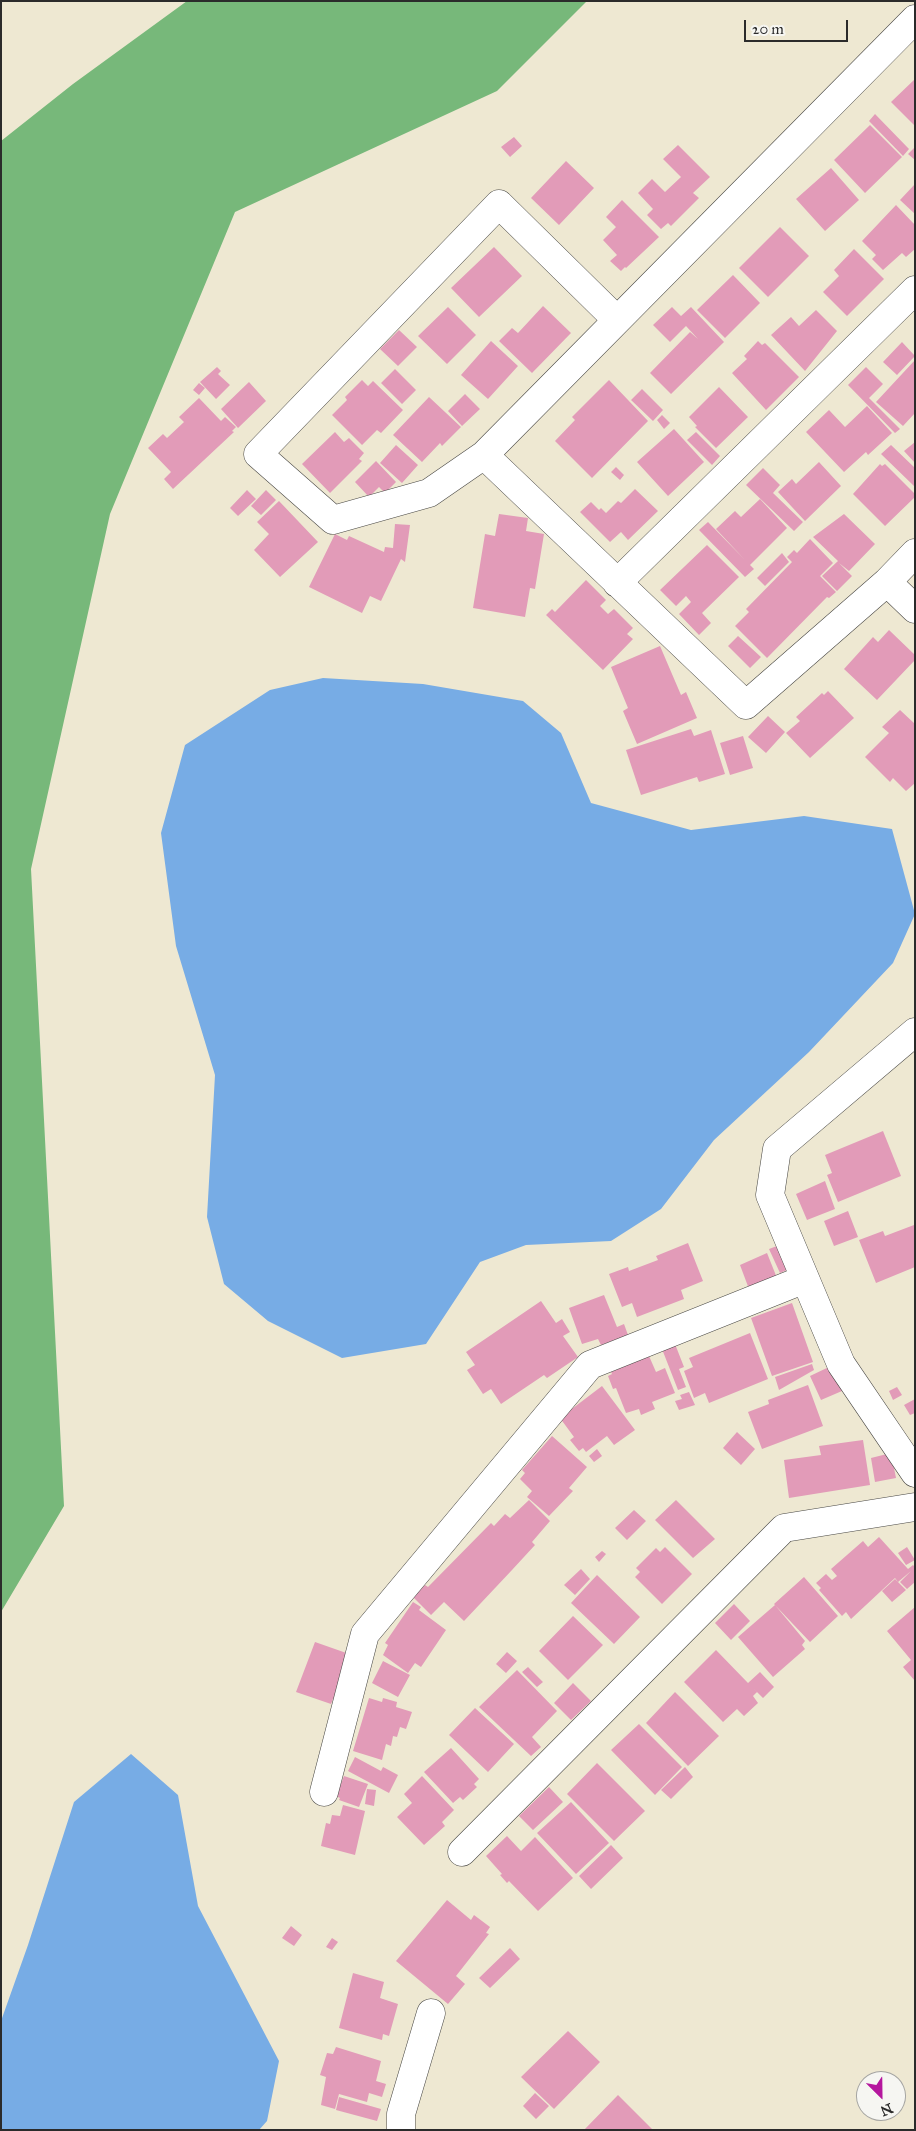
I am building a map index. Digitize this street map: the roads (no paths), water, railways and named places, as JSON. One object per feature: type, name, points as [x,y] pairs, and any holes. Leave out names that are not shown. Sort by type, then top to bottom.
[{"type":"street","points":[[617,320],[499,204],[258,454],[333,520],[429,494],[484,455],[915,19]]},
{"type":"street","points":[[617,583],[915,290]]},
{"type":"street","points":[[484,455],[746,705],[887,582],[915,553]]},
{"type":"street","points":[[887,582],[915,609]]},
{"type":"street","points":[[915,1032],[777,1149],[770,1195],[841,1364],[915,1473]]},
{"type":"street","points":[[324,1792],[365,1634],[590,1365],[805,1279]]},
{"type":"street","points":[[462,1852],[784,1528],[915,1507]]},
{"type":"street","points":[[401,2130],[402,2114],[431,2013]]},
{"type":"water","points":[[323,678],[423,684],[523,701],[561,733],[591,803],[691,830],[804,816],[892,829],[915,914],[893,963],[809,1052],[714,1140],[661,1209],[611,1241],[526,1245],[480,1262],[426,1344],[342,1358],[268,1321],[224,1284],[207,1217],[215,1075],[176,946],[161,833],[185,745],[270,690]]},
{"type":"water","points":[[131,1754],[178,1795],[198,1906],[279,2061],[267,2121],[259,2130],[1,2130],[1,2021],[28,1945],[74,1802]]}]
